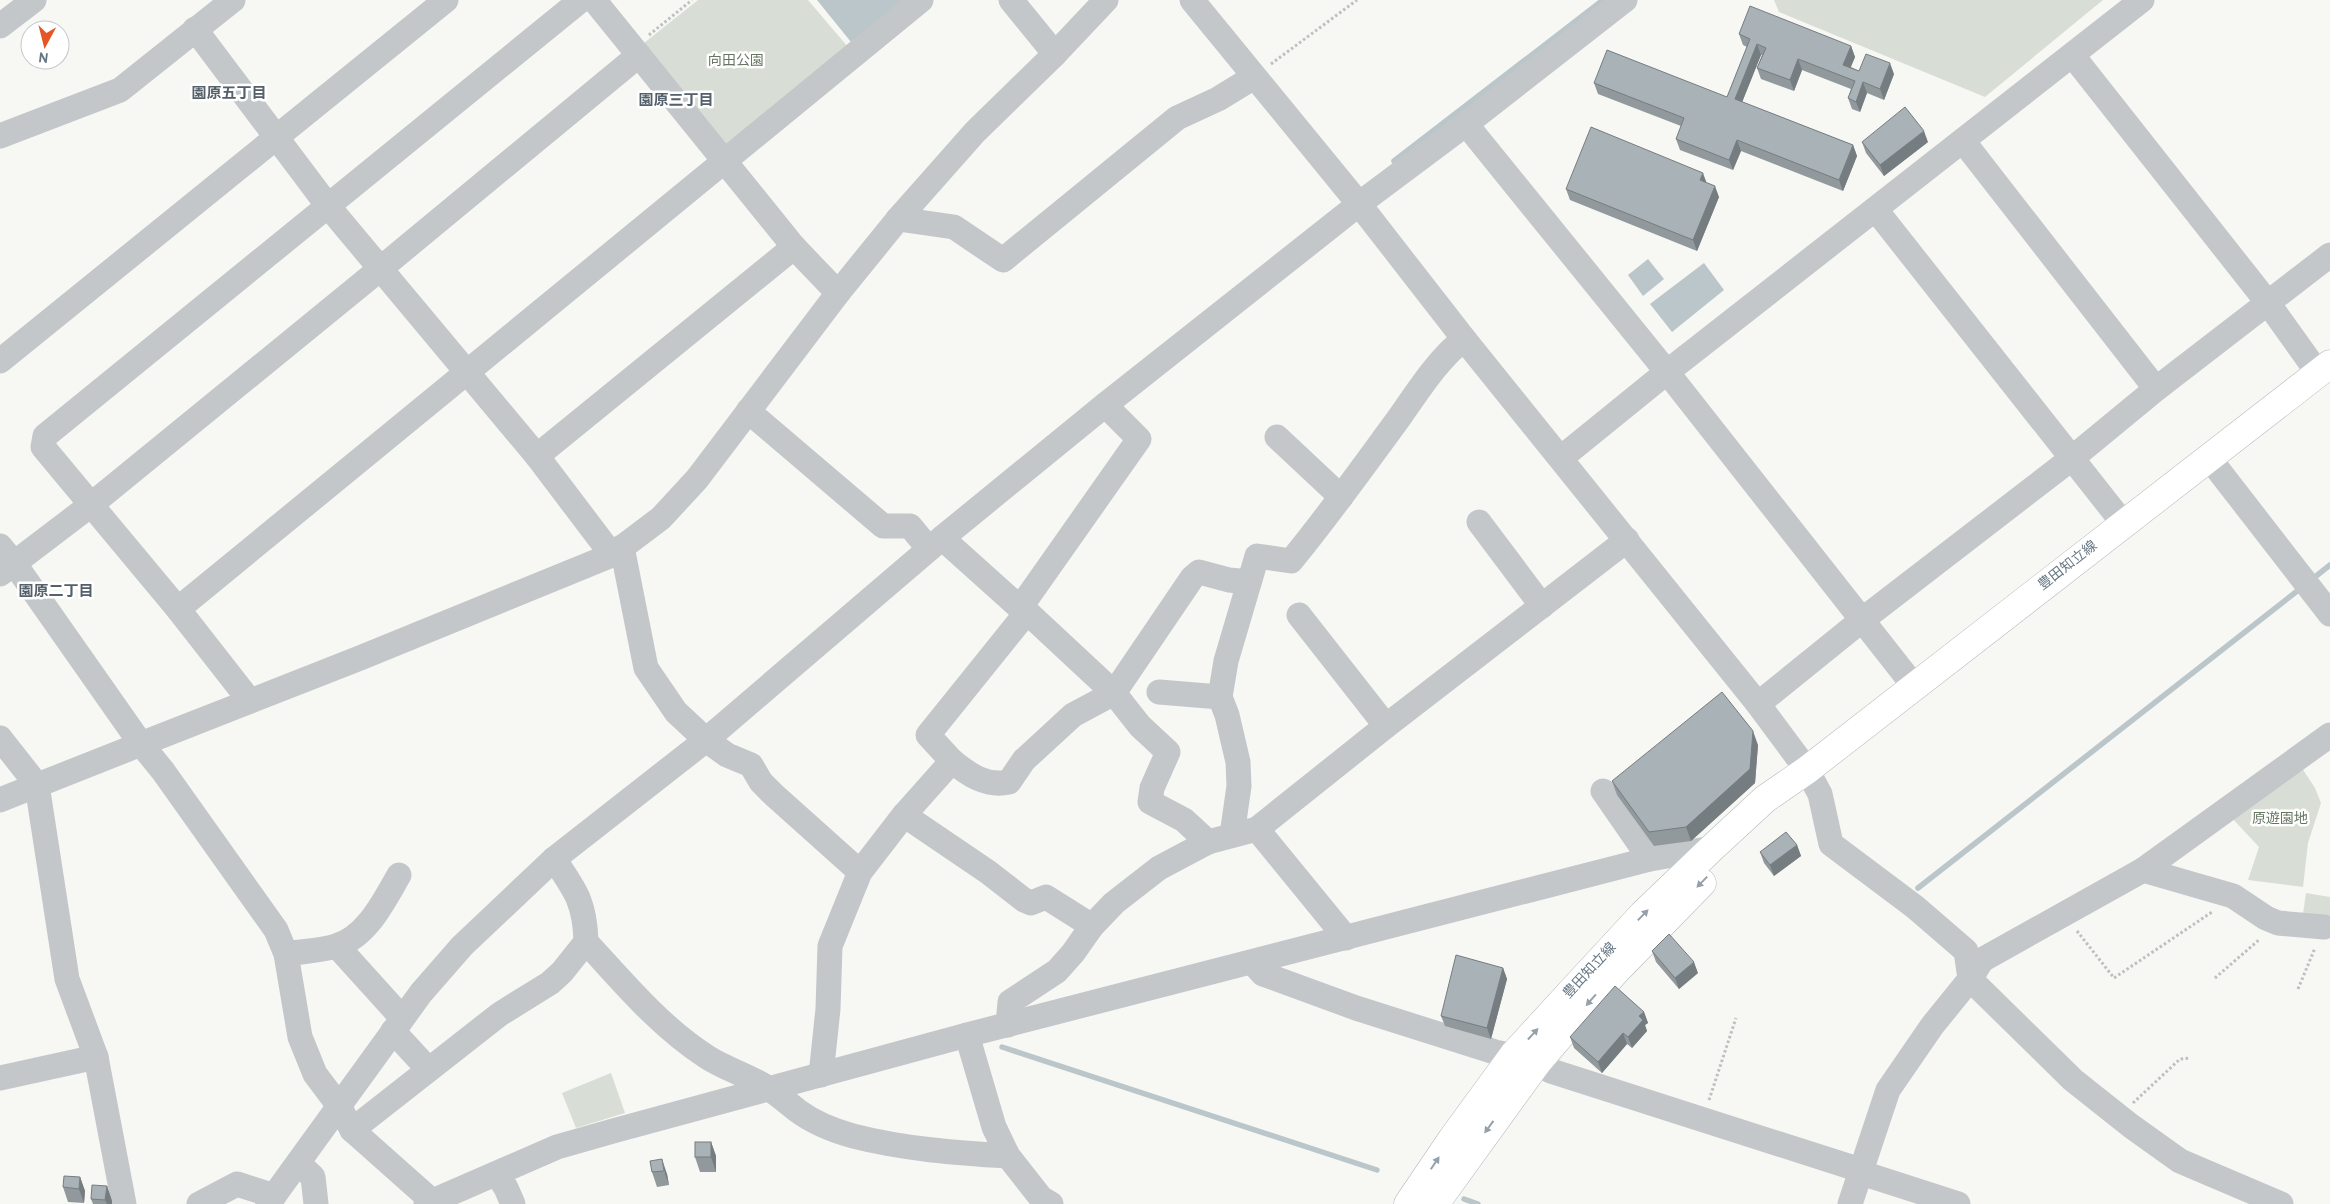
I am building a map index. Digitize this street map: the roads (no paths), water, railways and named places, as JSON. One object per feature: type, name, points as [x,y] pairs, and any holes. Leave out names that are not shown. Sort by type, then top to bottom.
[{"type":"main road","name":"豊田知立線","points":[[1408,1204],[1452,1138],[1525,1058],[1643,914],[1765,799],[1807,770],[2324,369]]},
{"type":"main road","name":"豊田知立線","points":[[1435,1204],[1525,1058],[1616,972],[1717,867],[1778,809],[1807,770]]},
{"type":"street","points":[[0,26],[34,0]]},
{"type":"street","points":[[0,361],[446,0]]},
{"type":"street","points":[[250,702],[178,609],[43,447],[44,436],[581,0]]},
{"type":"street","points":[[594,0],[726,160],[794,247],[838,293]]},
{"type":"street","points":[[178,609],[466,371],[921,0]]},
{"type":"street","points":[[1010,0],[1055,54]]},
{"type":"street","points":[[0,800],[250,702],[617,551],[661,518],[697,479],[838,293],[898,219],[975,132],[1055,54],[1106,0]]},
{"type":"street","points":[[1192,0],[1359,204],[1464,339],[1758,704],[1807,770],[1820,794],[1831,844],[1915,907],[1966,951],[1970,978],[2074,1080],[2118,1116],[2180,1161],[2276,1203]]},
{"type":"street","points":[[198,1204],[237,1184],[271,1200],[299,1164],[398,1024],[462,946],[554,859],[706,740],[935,543],[1105,405],[1359,204],[1466,124],[1625,0]]},
{"type":"street","points":[[1561,458],[1667,372],[2073,56],[2142,0]]},
{"type":"street","points":[[0,136],[120,90],[229,1]]},
{"type":"street","points":[[195,29],[328,206],[617,551],[646,668],[676,712],[706,740],[726,755],[751,765],[762,782],[774,795],[860,872]]},
{"type":"street","points":[[638,55],[92,504],[5,561],[163,771],[267,914],[286,954],[300,1038],[315,1074],[339,1106],[352,1130],[429,1203],[558,1147],[967,1035],[1253,963],[1650,859],[1712,848]]},
{"type":"street","points":[[2073,56],[2268,303],[2324,369]]},
{"type":"street","points":[[898,219],[954,227],[1003,260],[1177,118],[1218,99],[1254,77]]},
{"type":"street","points":[[1466,124],[1667,372],[1914,686]]},
{"type":"street","points":[[1963,142],[2156,389]]},
{"type":"street","points":[[1876,210],[2071,459],[2124,523]]},
{"type":"street","points":[[538,456],[794,247]]},
{"type":"street","points":[[1758,704],[1862,620],[2071,459],[2156,389],[2330,255]]},
{"type":"street","points":[[1232,835],[1239,786],[1238,762],[1227,716],[1220,697],[1226,661],[1257,556],[1290,562],[1331,513],[1446,356],[1464,339]]},
{"type":"street","points":[[1105,405],[1139,439],[1024,610],[928,735],[965,772],[981,780],[1000,784],[1009,782],[1024,760],[1073,714],[1114,693],[1192,578],[1199,572],[1229,580],[1249,582]]},
{"type":"street","points":[[748,410],[883,526],[910,526],[1024,610],[1114,693],[1140,726],[1168,752],[1152,788],[1150,802],[1184,820],[1208,842]]},
{"type":"street","points":[[1277,437],[1341,497]]},
{"type":"street","points":[[2210,458],[2330,614]]},
{"type":"street","points":[[1479,522],[1542,606]]},
{"type":"street","points":[[1008,1025],[1010,1002],[1057,971],[1073,953],[1092,926],[1114,903],[1159,868],[1208,842],[1257,829],[1386,726],[1627,540]]},
{"type":"street","points":[[1299,615],[1386,726]]},
{"type":"street","points":[[1160,692],[1220,697]]},
{"type":"street","points":[[1850,1204],[1888,1090],[1932,1026],[1982,960],[2143,870],[2330,735]]},
{"type":"street","points":[[0,738],[37,785],[67,979],[96,1057],[124,1204]]},
{"type":"street","points":[[821,1075],[828,1009],[830,946],[860,872],[904,814],[952,761]]},
{"type":"street","points":[[1603,791],[1650,859]]},
{"type":"street","points":[[904,814],[1024,900],[1031,903],[1046,896],[1092,926]]},
{"type":"street","points":[[1257,829],[1346,938]]},
{"type":"street","points":[[554,859],[575,890],[585,916],[586,942],[646,1009],[708,1058],[770,1089],[799,1112],[852,1135],[943,1152],[1008,1156]]},
{"type":"street","points":[[2143,870],[2232,896],[2273,921],[2324,927]]},
{"type":"street","points":[[286,954],[337,946],[354,937],[377,914],[399,875]]},
{"type":"street","points":[[352,1130],[500,1014],[550,983],[562,972],[586,942]]},
{"type":"street","points":[[337,946],[398,1024],[428,1069]]},
{"type":"street","points":[[1253,963],[1263,974],[1356,1008],[1495,1052],[1525,1058],[1551,1071],[1852,1167],[1860,1172],[1958,1204]]},
{"type":"street","points":[[967,1035],[994,1127],[1008,1156],[1044,1202]]},
{"type":"street","points":[[0,1078],[96,1057]]},
{"type":"street","points":[[299,1164],[313,1177],[316,1204]]},
{"type":"street","points":[[497,1174],[506,1188],[512,1204]]},
{"type":"waterway","points":[[1394,161],[1603,0]]},
{"type":"waterway","points":[[2310,581],[2330,565]]},
{"type":"waterway","points":[[1918,888],[2301,588]]},
{"type":"waterway","points":[[1002,1047],[1377,1170]]},
{"type":"waterway","points":[[1464,1199],[1478,1204]]},
{"type":"district","name":"園原五丁目","points":[[229,94]]},
{"type":"district","name":"園原三丁目","points":[[676,101]]},
{"type":"district","name":"園原二丁目","points":[[56,592]]},
{"type":"park label","name":"向田公園","points":[[736,61]]},
{"type":"park label","name":"原遊園地","points":[[2280,819]]}]
